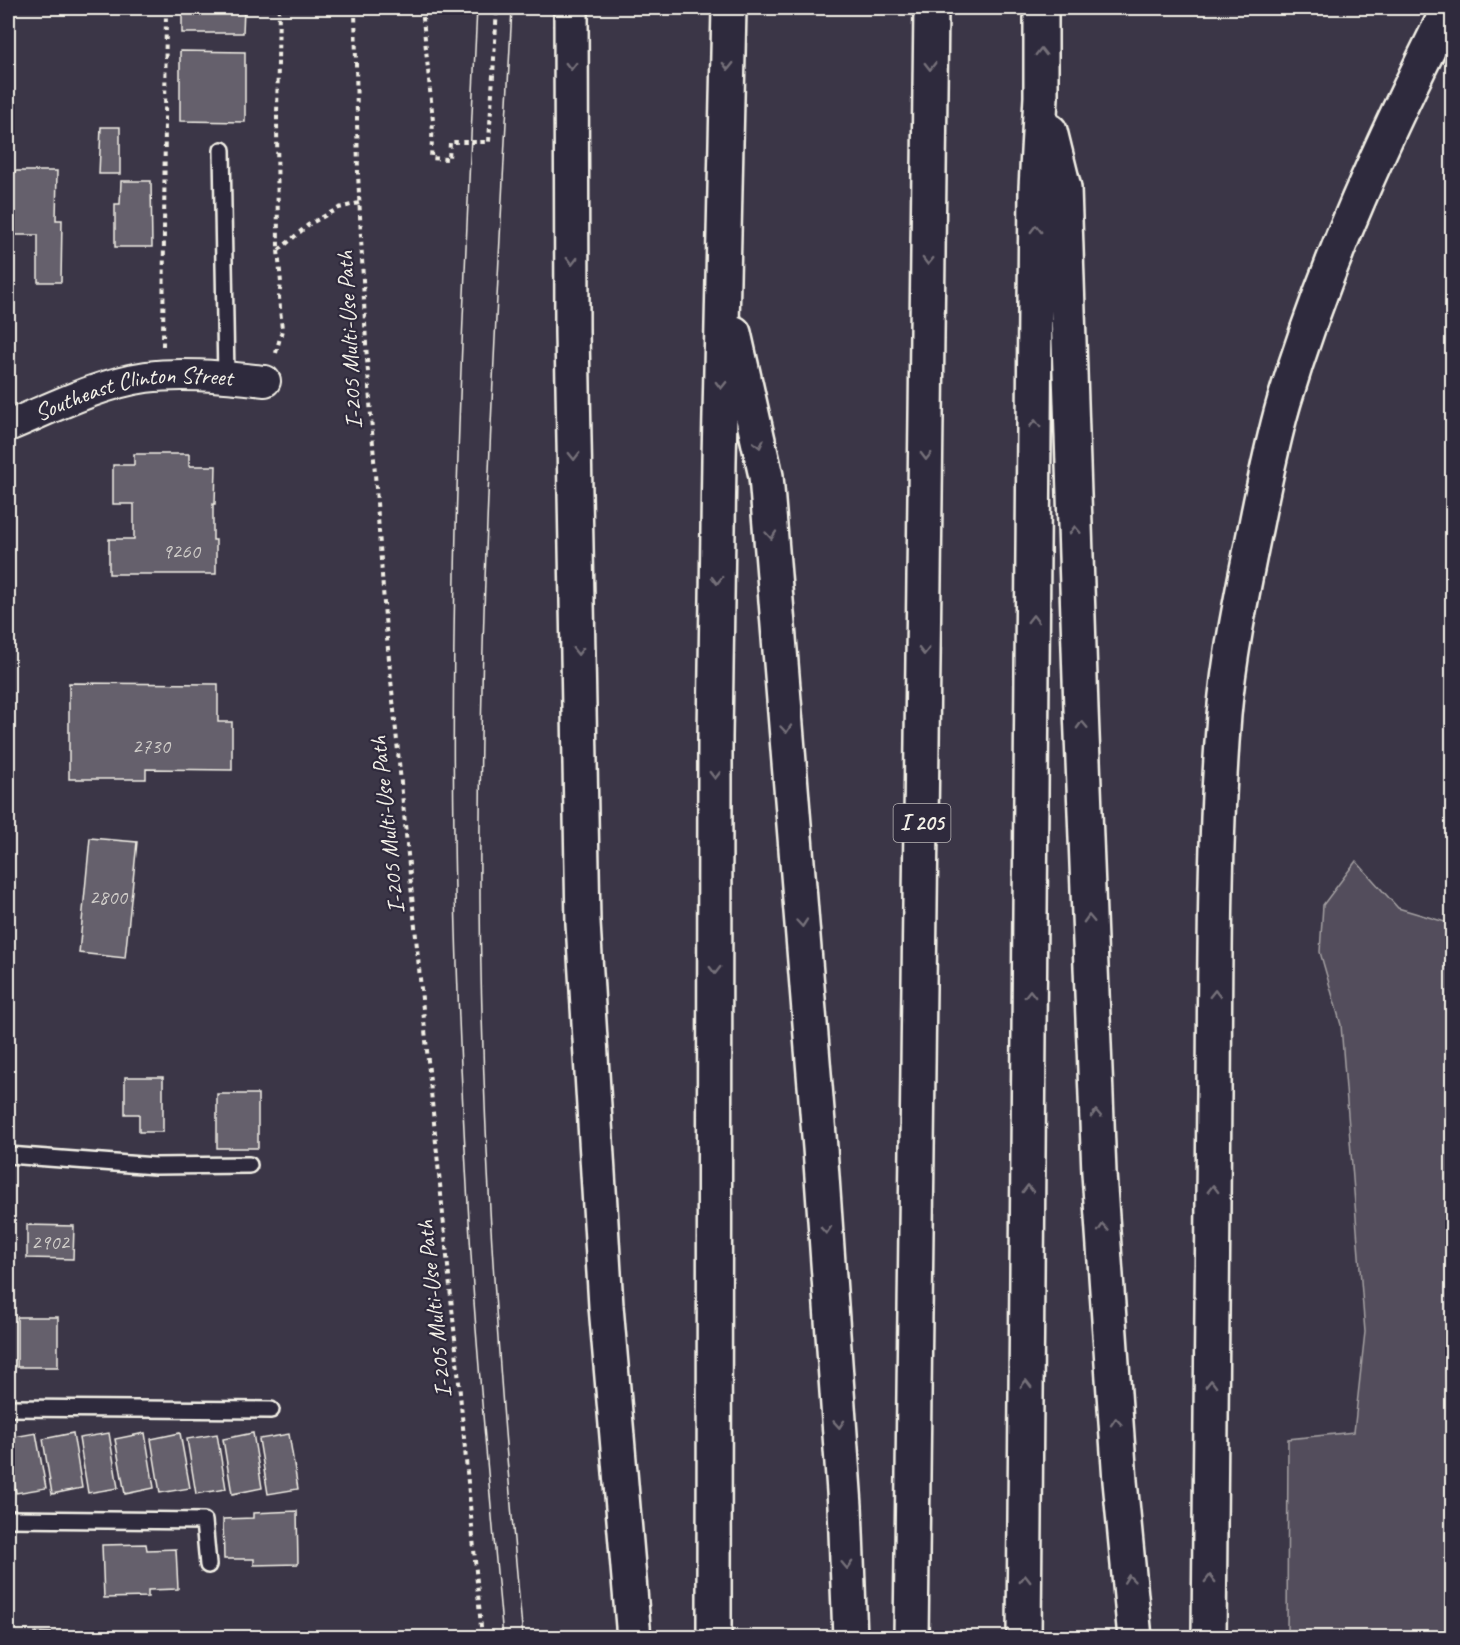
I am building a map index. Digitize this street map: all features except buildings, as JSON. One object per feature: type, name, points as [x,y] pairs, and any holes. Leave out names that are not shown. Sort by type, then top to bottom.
[{"type":"highway","points":[[572,8],[572,344],[583,923],[606,1306],[634,1638]]},
{"type":"highway","points":[[714,1638],[716,737],[719,460],[729,8]]},
{"type":"highway","name":"I 205","points":[[911,1638],[931,8]]},
{"type":"highway","points":[[1024,1638],[1036,200],[1041,97],[1041,8]]},
{"type":"highway","points":[[1209,1638],[1215,936],[1224,724],[1233,645],[1262,494],[1284,405],[1310,320],[1345,227],[1379,151],[1449,8]]},
{"type":"highway","points":[[1041,97],[1064,188],[1099,1173],[1120,1480],[1135,1638]]},
{"type":"highway","points":[[723,285],[766,476],[820,1148],[845,1506],[850,1638]]},
{"type":"street","name":"Southeast Clinton Street","points":[[8,426],[104,387],[145,377],[194,375],[265,381]]},
{"type":"lane","points":[[222,150],[226,377]]},
{"type":"lane","points":[[8,1155],[155,1166],[249,1165]]},
{"type":"lane","points":[[8,1408],[271,1410]]},
{"type":"lane","points":[[8,1519],[204,1521],[208,1565]]},
{"type":"path","points":[[163,376],[166,8]]},
{"type":"path","points":[[265,381],[282,330],[278,250],[279,8]]},
{"type":"path","name":"I-205 Multi-Use Path","points":[[355,8],[366,344],[385,618],[482,1638]]},
{"type":"path","points":[[422,8],[433,121],[431,158],[449,159],[450,142],[489,142],[497,8]]},
{"type":"path","points":[[278,250],[308,225],[339,208],[360,203]]},
{"type":"shaded area","points":[[1356,861],[1398,908],[1452,924],[1452,1637],[1287,1637],[1288,1439],[1354,1432],[1365,1332],[1341,1025],[1320,952],[1323,905]]},
{"type":"tram line","points":[[477,8],[456,525],[454,835],[459,1010],[470,1244],[480,1386],[503,1638]]},
{"type":"tram line","points":[[512,8],[487,514],[481,717],[480,921],[486,1126],[497,1331],[523,1638]]}]
